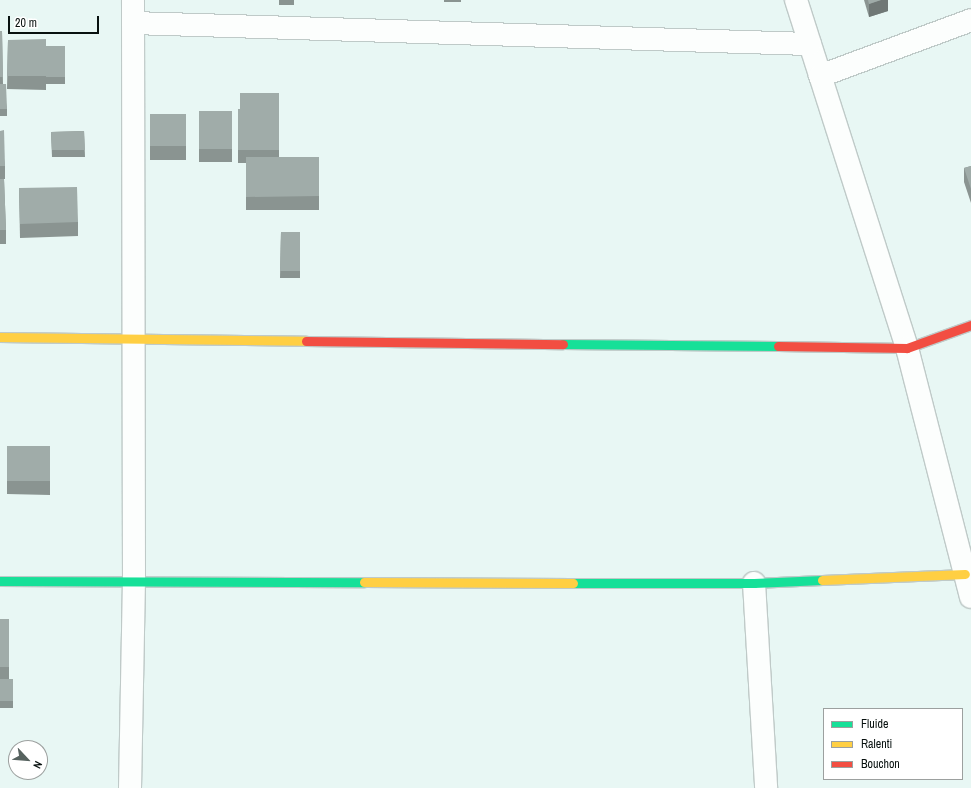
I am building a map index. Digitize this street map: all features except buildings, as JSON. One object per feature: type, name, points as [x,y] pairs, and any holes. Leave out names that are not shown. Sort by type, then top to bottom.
[{"type":"street","points":[[130,788],[134,582],[132,0]]},
{"type":"street","points":[[796,0],[907,348],[971,597]]},
{"type":"street","points":[[820,76],[971,20]]},
{"type":"street","points":[[133,23],[810,44]]},
{"type":"street","points":[[0,337],[907,348],[971,325]]},
{"type":"street","points":[[0,581],[754,583],[965,574]]},
{"type":"street","points":[[754,583],[766,788]]},
{"type":"traffic: fast","points":[[563,344],[778,346]]},
{"type":"traffic: fast","points":[[573,583],[754,583],[822,580]]},
{"type":"traffic: fast","points":[[0,581],[364,582]]},
{"type":"traffic: slow","points":[[0,337],[306,341]]},
{"type":"traffic: slow","points":[[822,580],[965,574]]},
{"type":"traffic: slow","points":[[364,582],[573,583]]},
{"type":"traffic: jam","points":[[778,346],[907,348],[971,325]]},
{"type":"traffic: jam","points":[[306,341],[563,344]]}]
